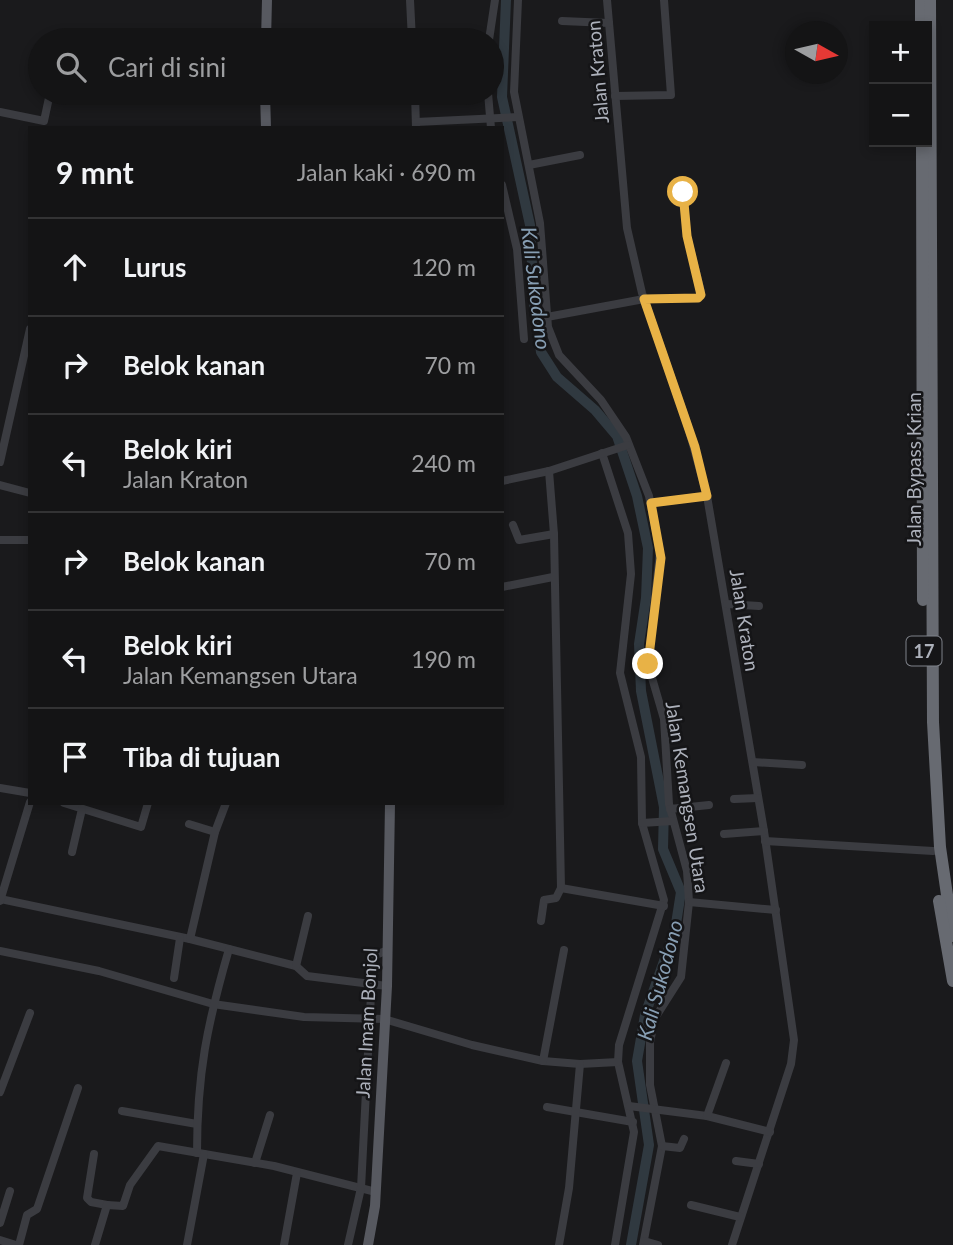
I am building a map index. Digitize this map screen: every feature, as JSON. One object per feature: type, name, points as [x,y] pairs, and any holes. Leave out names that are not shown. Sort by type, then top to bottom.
[{"type":"highway","points":[[921,0],[921,21]]},
{"type":"highway","name":"Jalan Bypass Krian","points":[[930,0],[933,722],[940,847],[953,936]]},
{"type":"highway","name":"Jalan Bypass Krian","points":[[922,147],[925,731],[933,851],[953,981]]},
{"type":"main road","points":[[266,28],[267,0]]},
{"type":"main road","points":[[265,105],[266,126]]},
{"type":"main road","name":"Jalan Imam Bonjol","points":[[368,1245],[376,1192],[387,986],[390,805]]},
{"type":"street","points":[[410,0],[411,28]]},
{"type":"street","points":[[491,28],[495,0]]},
{"type":"street","name":"Jalan Kemangsen Utara","points":[[518,0],[513,68],[516,117],[540,223],[547,317],[557,352],[606,407],[626,446],[651,503],[661,558],[648,664],[664,719],[671,821],[687,871],[689,902],[681,977],[652,1028],[650,1085],[662,1146],[643,1243]]},
{"type":"street","name":"Jalan Kraton","points":[[607,0],[627,228],[644,299],[691,435],[707,496],[764,831],[794,1049],[770,1132],[732,1245]]},
{"type":"street","points":[[615,96],[671,95],[664,0]]},
{"type":"street","points":[[562,21],[609,23]]},
{"type":"street","points":[[0,112],[43,121],[47,105]]},
{"type":"street","points":[[415,105],[416,125],[493,122],[516,117]]},
{"type":"street","points":[[529,165],[580,155]]},
{"type":"street","points":[[547,317],[644,299],[698,298],[701,295],[687,236],[683,192]]},
{"type":"street","points":[[504,194],[517,249],[524,339]]},
{"type":"street","points":[[0,462],[28,338]]},
{"type":"street","points":[[504,481],[549,471],[626,446]]},
{"type":"street","points":[[604,452],[627,527],[631,555],[630,590],[620,669],[641,757],[645,823],[660,879],[664,906],[626,1020],[618,1062],[633,1122],[631,1165],[615,1245]]},
{"type":"street","points":[[541,921],[544,900],[555,898],[561,888],[554,534],[549,471]]},
{"type":"street","points":[[0,485],[28,492]]},
{"type":"street","points":[[651,503],[707,496]]},
{"type":"street","points":[[513,525],[519,540],[554,534]]},
{"type":"street","points":[[0,540],[28,540]]},
{"type":"street","points":[[504,587],[553,577]]},
{"type":"street","points":[[727,604],[759,606]]},
{"type":"street","points":[[753,762],[802,765]]},
{"type":"street","points":[[0,788],[28,793]]},
{"type":"street","points":[[734,799],[758,798]]},
{"type":"street","points":[[29,805],[4,869],[0,900],[185,938],[296,966],[305,975],[387,986]]},
{"type":"street","points":[[70,805],[141,827],[147,805]]},
{"type":"street","points":[[174,978],[215,832],[225,805]]},
{"type":"street","points":[[670,809],[709,805]]},
{"type":"street","points":[[72,852],[82,809]]},
{"type":"street","points":[[645,823],[671,821]]},
{"type":"street","points":[[189,824],[215,832]]},
{"type":"street","points":[[724,834],[764,831]]},
{"type":"street","points":[[765,841],[933,851]]},
{"type":"street","points":[[561,888],[664,906]]},
{"type":"street","points":[[689,902],[776,910]]},
{"type":"street","points":[[296,966],[308,916]]},
{"type":"street","points":[[187,1245],[200,1154],[197,1124],[199,1074],[213,1004],[229,949]]},
{"type":"street","points":[[348,1245],[361,1188],[367,1027],[373,956],[388,950]]},
{"type":"street","points":[[543,1061],[564,950]]},
{"type":"street","points":[[0,951],[99,971],[213,1004],[304,1017],[368,1017],[384,1024],[543,1061],[580,1064],[618,1062]]},
{"type":"street","points":[[0,1092],[30,1013]]},
{"type":"street","points":[[367,1027],[384,1024]]},
{"type":"street","points":[[707,1116],[726,1063]]},
{"type":"street","points":[[559,1245],[569,1188],[580,1064]]},
{"type":"street","points":[[0,1240],[18,1245],[27,1215],[37,1209],[78,1088]]},
{"type":"street","points":[[631,1106],[707,1116],[770,1132]]},
{"type":"street","points":[[547,1107],[633,1122]]},
{"type":"street","points":[[122,1111],[197,1124]]},
{"type":"street","points":[[255,1163],[270,1115]]},
{"type":"street","points":[[662,1146],[680,1148],[684,1139]]},
{"type":"street","points":[[94,1154],[88,1200],[107,1205],[123,1206],[130,1185],[157,1147],[255,1163],[376,1192]]},
{"type":"street","points":[[736,1161],[759,1164]]},
{"type":"street","points":[[284,1245],[297,1173]]},
{"type":"street","points":[[0,1223],[10,1191]]},
{"type":"street","points":[[95,1245],[107,1205]]},
{"type":"street","points":[[691,1205],[740,1217]]},
{"type":"street","points":[[643,1243],[659,1245]]},
{"type":"waterway","name":"Kali Sukodono","points":[[504,48],[506,0]]},
{"type":"waterway","name":"Kali Sukodono","points":[[504,105],[530,225],[534,304],[541,352],[557,377],[595,410],[617,436],[637,496],[648,548],[646,598],[639,644],[641,691],[664,807],[663,849],[681,892],[675,930],[645,1015],[637,1061],[649,1145],[631,1245]]},
{"type":"route","points":[[648,664],[661,558],[651,503],[707,496],[695,447],[644,299],[698,298],[701,295],[687,236],[683,192]]}]
